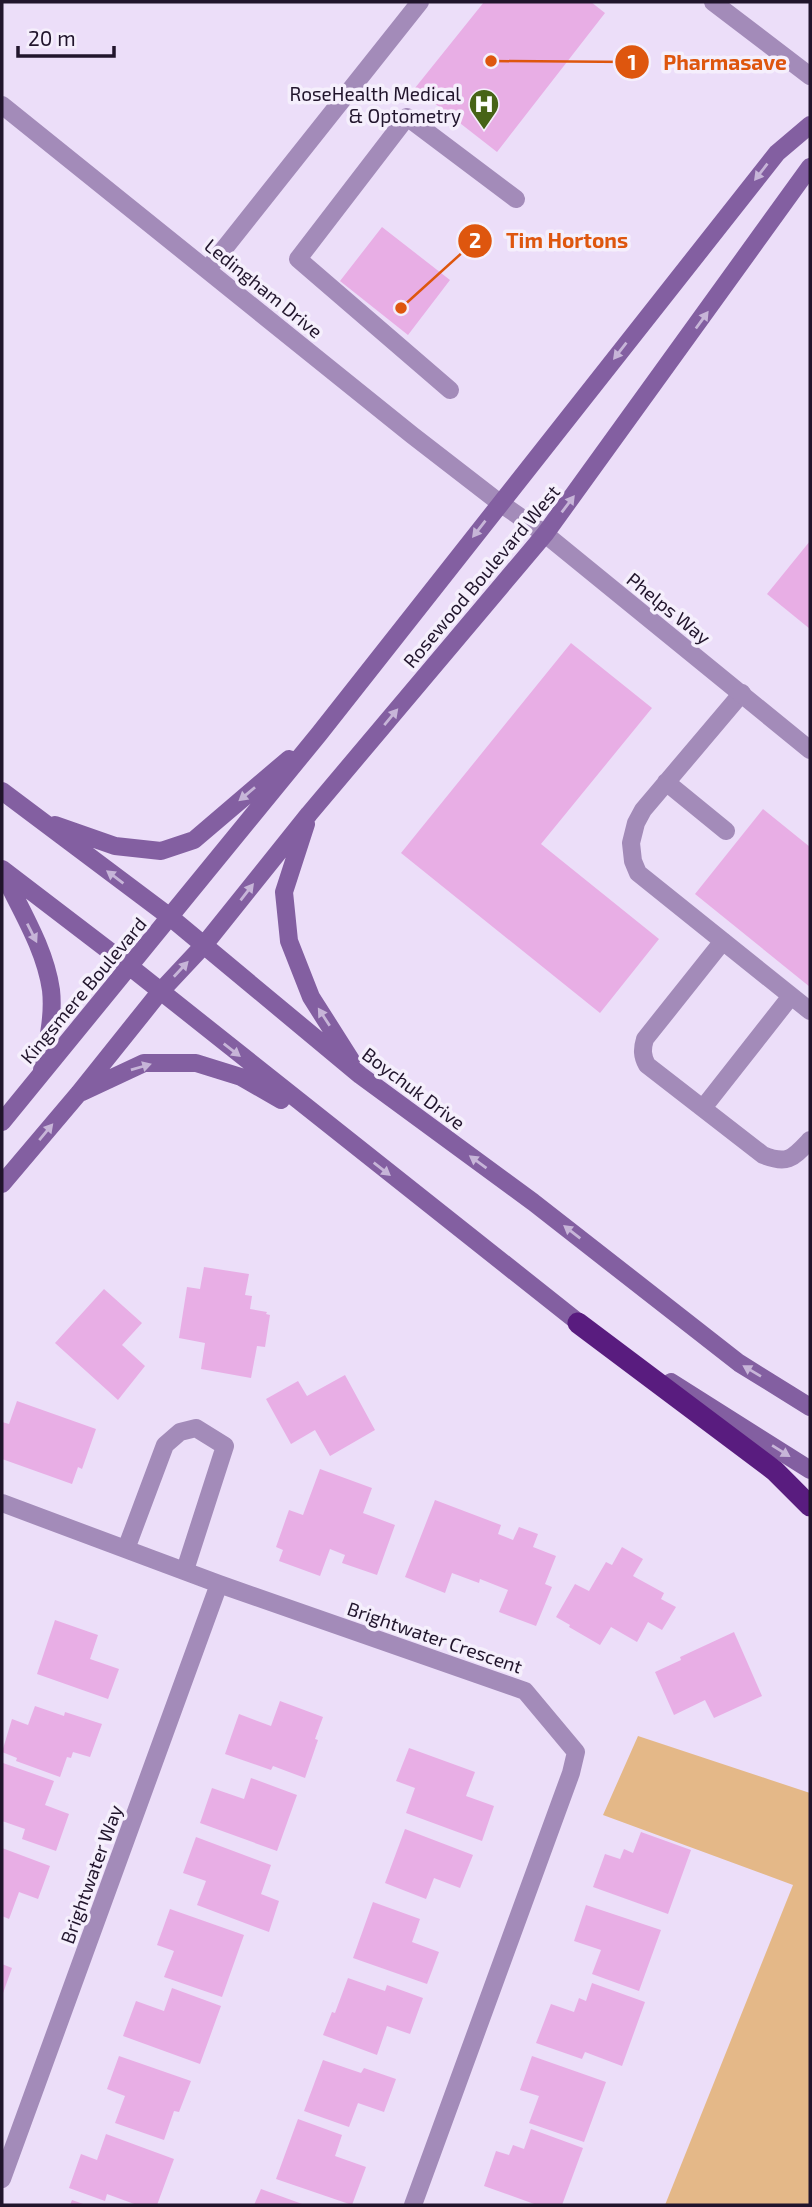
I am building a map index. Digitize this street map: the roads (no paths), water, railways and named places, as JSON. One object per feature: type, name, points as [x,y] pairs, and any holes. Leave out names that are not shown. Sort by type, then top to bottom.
[{"type":"highway","points":[[578,1323],[775,1471],[810,1506]]},
{"type":"main road","name":"Rosewood Boulevard West","points":[[170,918],[319,734],[777,153],[810,125]]},
{"type":"main road","name":"Rosewood Boulevard West","points":[[159,993],[204,945],[309,814],[545,534],[810,167]]},
{"type":"main road","points":[[39,819],[115,846],[161,850],[194,840],[319,734]]},
{"type":"main road","name":"Boychuk Drive","points":[[2,791],[170,918],[360,1075],[533,1202],[739,1363],[810,1407]]},
{"type":"main road","points":[[309,814],[284,892],[289,941],[310,997],[360,1075]]},
{"type":"main road","points":[[2,870],[129,967],[578,1323],[810,1470]]},
{"type":"main road","points":[[2,870],[38,946],[51,990],[50,1025],[41,1072]]},
{"type":"main road","name":"Kingsmere Boulevard","points":[[2,1122],[170,918]]},
{"type":"main road","points":[[2,1184],[159,993]]},
{"type":"main road","points":[[79,1093],[144,1063],[196,1063],[241,1077],[329,1127]]},
{"type":"street","points":[[208,269],[420,2]]},
{"type":"street","points":[[713,2],[810,76]]},
{"type":"street","name":"Ledingham Drive","points":[[2,105],[499,503]]},
{"type":"street","points":[[450,390],[298,259],[407,117],[516,199]]},
{"type":"street","name":"Phelps Way","points":[[499,503],[545,534],[810,750]]},
{"type":"street","points":[[742,693],[643,810],[636,823],[631,843],[633,861],[638,873],[810,1011]]},
{"type":"street","points":[[666,782],[726,831]]},
{"type":"street","points":[[723,941],[645,1039],[643,1058],[647,1065],[763,1154],[776,1160],[787,1161],[810,1140]]},
{"type":"street","points":[[703,1108],[791,996]]},
{"type":"street","points":[[126,1549],[165,1445],[180,1432],[196,1428],[225,1446],[185,1570]]},
{"type":"street","name":"Brightwater Crescent","points":[[2,1503],[219,1584],[525,1691],[576,1752],[571,1773],[414,2205]]},
{"type":"street","name":"Brightwater Way","points":[[2,2179],[219,1584]]},
{"type":"place","name":"Pharmasave","points":[[491,61]]},
{"type":"place","name":"RoseHealth Medical & Optometry","points":[[484,131]]},
{"type":"place","name":"Tim Hortons","points":[[401,308]]}]
